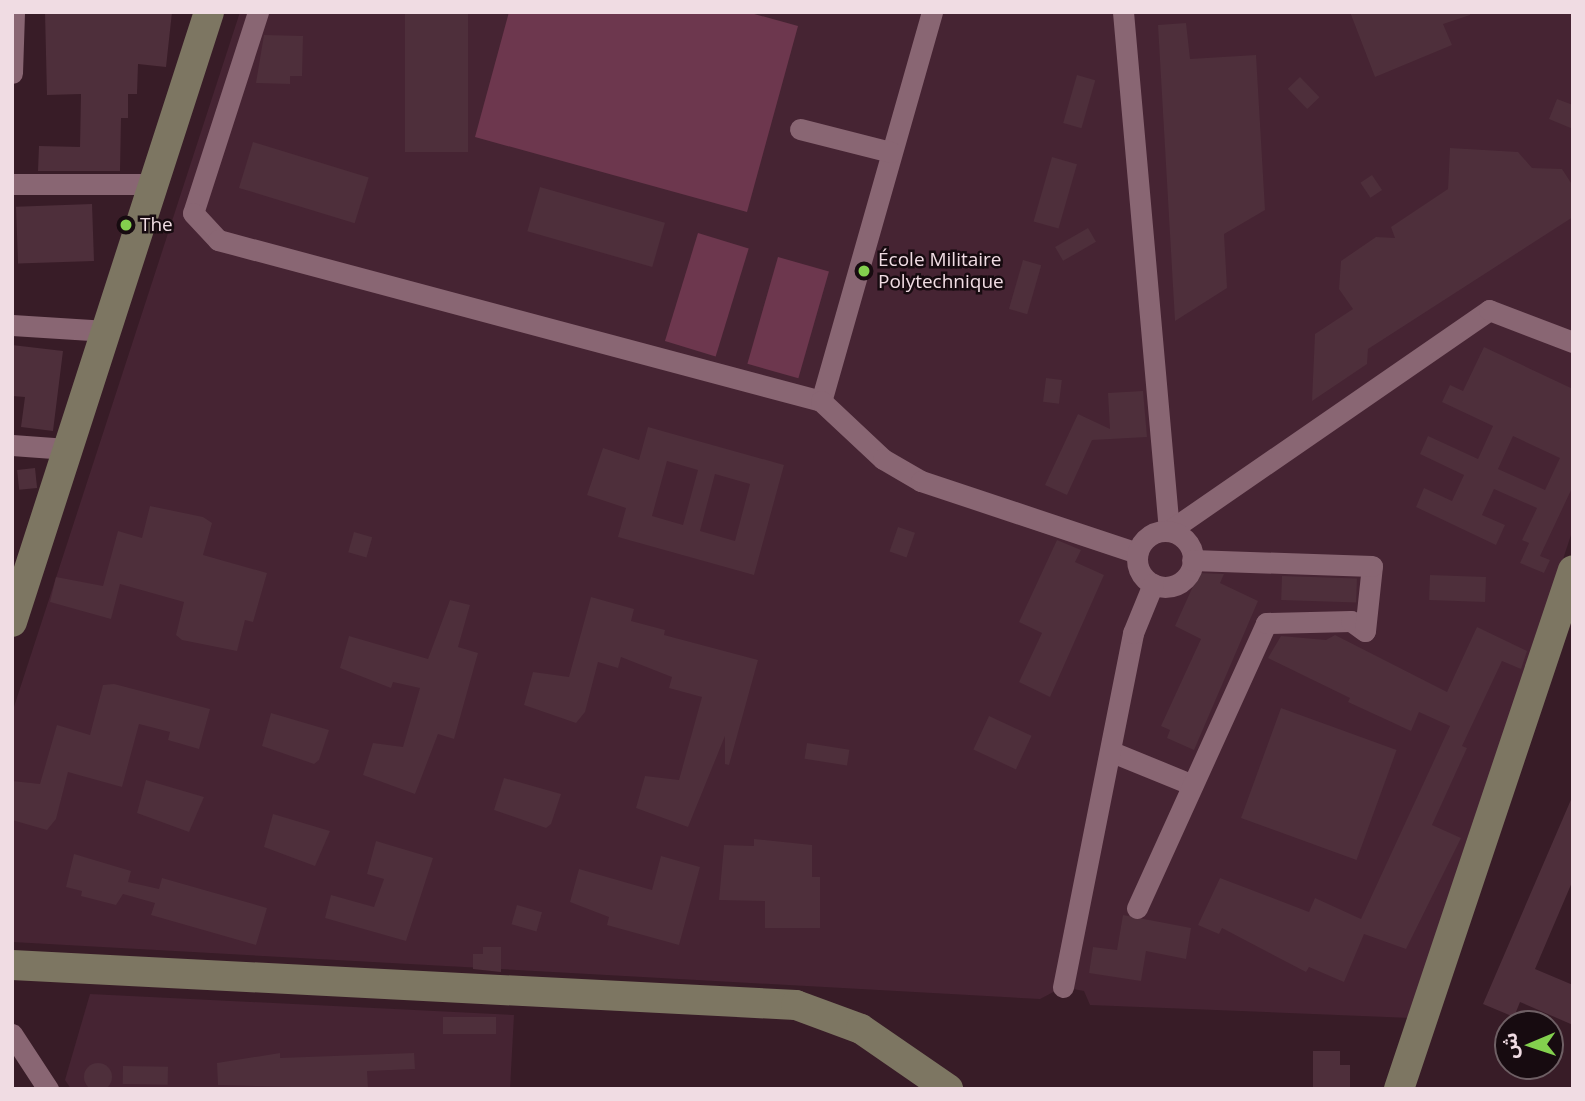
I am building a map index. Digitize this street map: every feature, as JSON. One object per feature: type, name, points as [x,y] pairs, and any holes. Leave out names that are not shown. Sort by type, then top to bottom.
[{"type":"main road","points":[[12,622],[22,556],[67,449],[209,12]]},
{"type":"main road","points":[[1399,1089],[1573,570]]},
{"type":"main road","points":[[12,965],[819,1009],[871,1035],[948,1089]]},
{"type":"main road","points":[[744,1005],[837,1032],[918,1089]]},
{"type":"street","points":[[12,73],[14,12]]},
{"type":"street","points":[[258,12],[193,213],[218,240],[821,401],[883,459],[921,481],[1137,553]]},
{"type":"street","points":[[821,401],[932,12]]},
{"type":"street","points":[[1123,12],[1169,531]]},
{"type":"street","points":[[800,129],[891,152]]},
{"type":"street","points":[[12,184],[154,184]]},
{"type":"street","points":[[1169,531],[1188,543],[1192,560],[1179,583],[1153,584],[1140,571],[1137,553],[1149,535],[1169,531],[1489,310],[1573,342]]},
{"type":"street","points":[[12,325],[107,331]]},
{"type":"street","points":[[12,445],[67,449]]},
{"type":"street","points":[[1137,908],[1266,622],[1351,621],[1365,631],[1372,566],[1192,560]]},
{"type":"street","points":[[1063,987],[1112,751],[1133,633],[1153,584]]},
{"type":"street","points":[[1112,751],[1193,785]]},
{"type":"street","points":[[12,1034],[48,1089]]},
{"type":"shaded area","name":"École Militaire Polytechnique","points":[[240,12],[1573,12],[1573,529],[1411,1018],[1090,1005],[1084,991],[1063,987],[1040,999],[12,942],[12,713]]},
{"type":"shaded area","points":[[509,12],[747,12],[798,26],[747,212],[475,137]]},
{"type":"shaded area","points":[[698,233],[749,248],[716,357],[665,341]]},
{"type":"shaded area","points":[[778,257],[829,272],[798,378],[747,364]]},
{"type":"shaded area","points":[[90,994],[514,1015],[510,1089],[71,1089],[65,1080]]},
{"type":"building","points":[[45,12],[172,12],[166,67],[138,64],[137,94],[128,94],[128,118],[121,118],[120,171],[38,171],[39,146],[80,147],[81,94],[47,95]]},
{"type":"building","points":[[405,12],[468,12],[468,152],[405,152]]},
{"type":"building","points":[[1350,12],[1470,12],[1470,15],[1443,24],[1452,45],[1375,77]]},
{"type":"building","points":[[1186,23],[1190,59],[1256,55],[1265,210],[1224,234],[1227,288],[1175,321],[1158,25]]},
{"type":"building","points":[[264,35],[303,36],[302,76],[290,76],[290,84],[256,83]]},
{"type":"building","points":[[1077,75],[1095,80],[1081,128],[1063,123]]},
{"type":"building","points":[[1300,77],[1319,97],[1307,109],[1288,89]]},
{"type":"building","points":[[1557,99],[1573,105],[1573,129],[1549,119]]},
{"type":"building","points":[[253,142],[369,177],[355,223],[239,188]]},
{"type":"building","points":[[1450,148],[1518,152],[1532,168],[1562,169],[1573,186],[1573,217],[1368,349],[1367,364],[1312,401],[1315,334],[1353,309],[1339,289],[1341,261],[1376,237],[1395,238],[1391,227],[1448,189]]},
{"type":"building","points":[[1052,157],[1077,164],[1059,229],[1034,221]]},
{"type":"building","points":[[1372,175],[1382,190],[1370,198],[1360,183]]},
{"type":"building","points":[[540,187],[665,223],[652,267],[527,231]]},
{"type":"building","points":[[92,204],[94,261],[18,264],[16,207]]},
{"type":"building","points":[[1088,228],[1096,242],[1063,261],[1055,247]]},
{"type":"building","points":[[1023,260],[1041,265],[1027,314],[1009,309]]},
{"type":"building","points":[[12,345],[63,351],[53,431],[21,427],[25,397],[12,396]]},
{"type":"building","points":[[1484,347],[1573,389],[1573,486],[1540,556],[1550,560],[1544,573],[1520,563],[1529,543],[1522,540],[1537,508],[1494,489],[1482,515],[1505,525],[1496,545],[1416,507],[1424,488],[1452,501],[1464,475],[1420,454],[1428,436],[1478,459],[1493,426],[1442,402],[1450,385],[1463,391]],"holes":[[[1513,436],[1560,458],[1545,490],[1498,469]]]},
{"type":"building","points":[[1046,378],[1062,380],[1059,404],[1043,402]]},
{"type":"building","points":[[1143,391],[1147,437],[1092,440],[1067,495],[1045,485],[1078,414],[1110,429],[1108,393]]},
{"type":"building","points":[[648,427],[784,465],[754,575],[618,537],[626,508],[587,495],[603,448],[639,460]],"holes":[[[667,461],[698,470],[683,525],[652,516]],[[715,474],[750,484],[735,541],[700,531]]]},
{"type":"building","points":[[35,468],[37,488],[19,490],[17,470]]},
{"type":"building","points":[[150,506],[203,517],[212,523],[203,555],[267,573],[253,622],[245,620],[237,651],[182,640],[176,635],[184,602],[120,584],[111,619],[50,602],[56,577],[103,586],[118,531],[142,538]]},
{"type":"building","points":[[898,527],[915,533],[907,557],[890,552]]},
{"type":"building","points":[[354,532],[372,537],[366,557],[348,552]]},
{"type":"building","points":[[1057,540],[1081,550],[1075,562],[1104,575],[1050,697],[1019,682],[1042,633],[1019,622]]},
{"type":"building","points":[[1199,573],[1224,574],[1220,583],[1258,601],[1194,750],[1167,738],[1170,730],[1161,726],[1201,639],[1175,626]]},
{"type":"building","points":[[1430,575],[1486,577],[1485,602],[1429,600]]},
{"type":"building","points":[[1282,576],[1357,579],[1356,603],[1281,600]]},
{"type":"building","points":[[591,597],[634,609],[631,621],[665,630],[664,635],[758,660],[729,765],[725,764],[725,736],[688,827],[636,808],[645,776],[679,780],[702,697],[669,688],[672,677],[621,657],[618,668],[598,662],[585,712],[576,723],[524,705],[533,672],[569,677]]},
{"type":"building","points":[[450,600],[470,605],[458,647],[478,653],[454,739],[438,734],[415,794],[363,775],[373,743],[403,747],[420,688],[393,682],[391,688],[340,668],[349,636],[428,659]]},
{"type":"building","points":[[1477,627],[1527,651],[1521,669],[1502,661],[1462,746],[1467,748],[1432,825],[1461,838],[1406,949],[1364,934],[1344,982],[1309,967],[1306,972],[1222,928],[1219,934],[1198,925],[1220,878],[1309,912],[1315,898],[1361,919],[1450,726],[1419,712],[1411,731],[1348,702],[1350,698],[1268,658],[1281,636],[1326,640],[1335,635],[1447,692]]},
{"type":"building","points":[[114,684],[210,709],[199,749],[168,740],[170,732],[139,724],[122,787],[68,772],[56,819],[47,830],[12,820],[12,781],[40,784],[57,725],[90,735],[103,685]]},
{"type":"building","points":[[1281,708],[1397,750],[1357,860],[1241,818]]},
{"type":"building","points":[[271,713],[329,730],[319,760],[314,764],[262,746]]},
{"type":"building","points":[[989,716],[1032,736],[1016,769],[973,750]]},
{"type":"building","points":[[807,743],[849,750],[847,766],[804,759]]},
{"type":"building","points":[[504,778],[561,794],[551,824],[546,828],[494,810]]},
{"type":"building","points":[[146,780],[204,797],[189,832],[137,813]]},
{"type":"building","points":[[1573,795],[1573,880],[1535,969],[1573,985],[1573,1025],[1564,1021],[1564,1010],[1538,1010],[1520,1002],[1517,1010],[1497,1010],[1483,1004]]},
{"type":"building","points":[[273,814],[330,831],[315,866],[264,847]]},
{"type":"building","points":[[754,839],[812,845],[812,877],[820,877],[820,928],[765,928],[765,901],[719,900],[724,845],[754,846]]},
{"type":"building","points":[[376,841],[433,858],[406,941],[325,918],[331,895],[374,907],[384,879],[367,874]]},
{"type":"building","points":[[74,854],[131,871],[128,882],[159,889],[162,878],[267,908],[256,945],[151,915],[155,903],[123,894],[116,905],[81,896],[82,891],[66,887]]},
{"type":"building","points":[[661,856],[700,867],[679,945],[607,925],[609,917],[570,902],[579,869],[652,890]]},
{"type":"building","points":[[517,905],[542,912],[536,931],[511,924]]},
{"type":"building","points":[[1123,915],[1191,928],[1186,959],[1146,951],[1141,981],[1089,973],[1093,947],[1117,950]]},
{"type":"building","points":[[483,947],[501,947],[501,972],[473,969],[473,954],[483,954]]},
{"type":"building","points":[[443,1017],[496,1017],[496,1034],[443,1034]]},
{"type":"building","points":[[1313,1051],[1340,1051],[1340,1065],[1350,1065],[1350,1089],[1313,1089]]},
{"type":"building","points":[[280,1053],[280,1058],[414,1053],[415,1069],[367,1071],[368,1089],[218,1085],[217,1063]]},
{"type":"building","points":[[98,1063],[108,1067],[112,1077],[108,1087],[98,1091],[88,1087],[84,1077],[88,1067]]},
{"type":"building","points":[[123,1066],[168,1067],[168,1085],[123,1084]]},
{"type":"place","name":"The","points":[[126,225]]},
{"type":"place","name":"École Militaire Polytechnique","points":[[864,271]]}]
